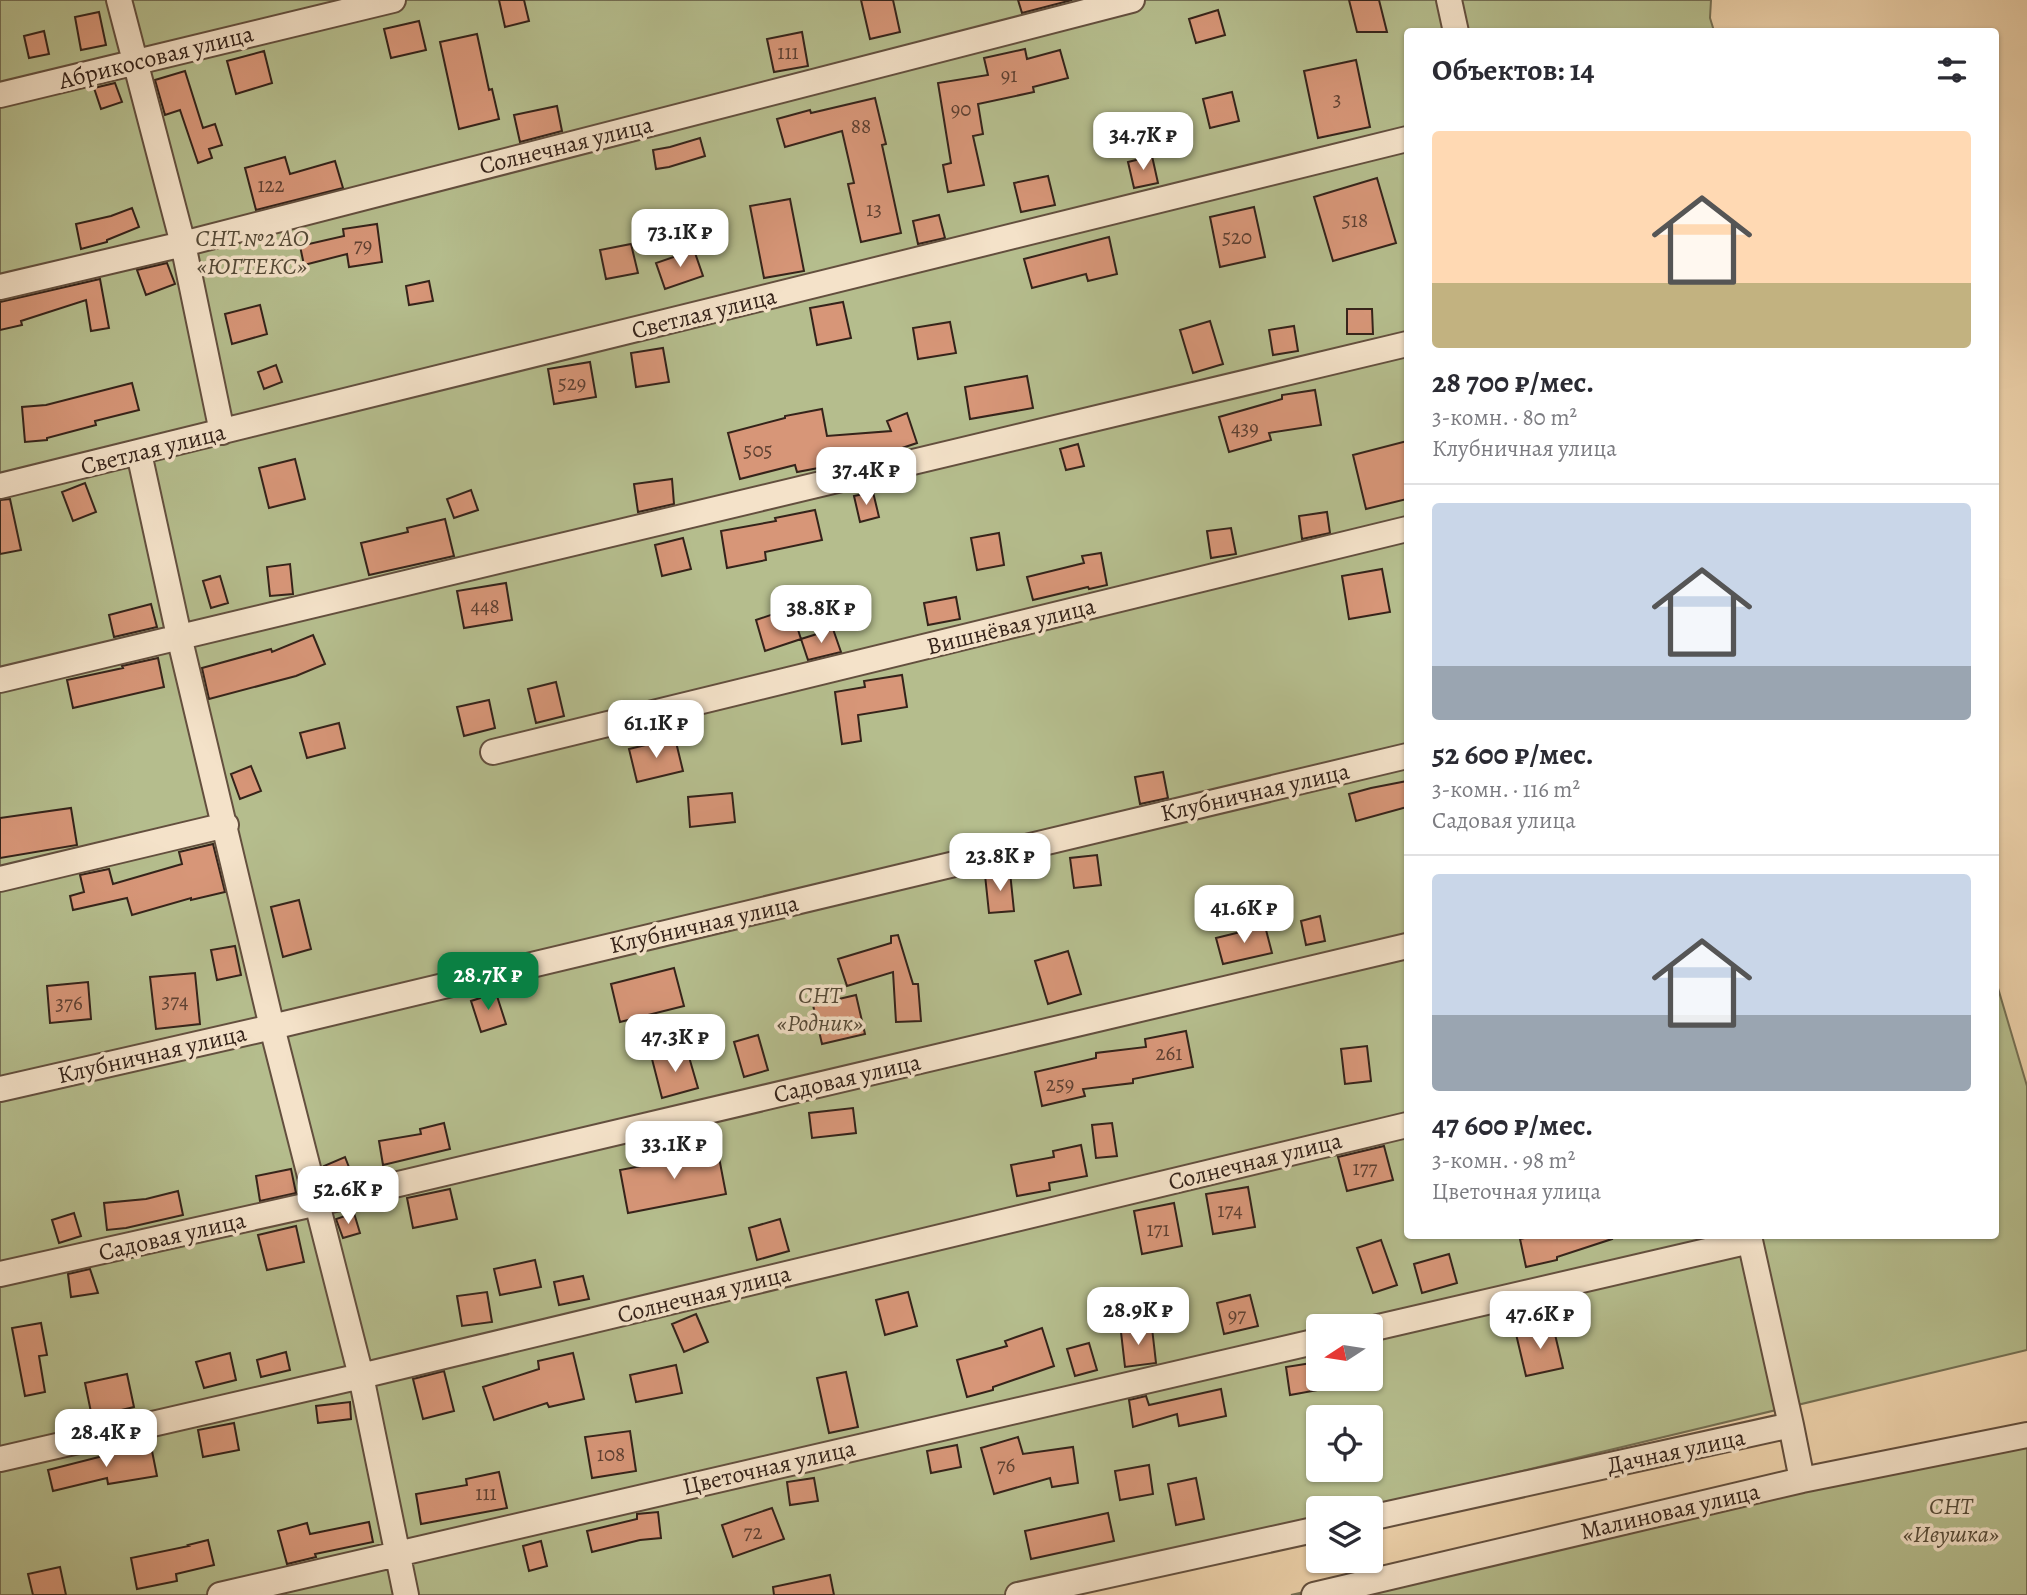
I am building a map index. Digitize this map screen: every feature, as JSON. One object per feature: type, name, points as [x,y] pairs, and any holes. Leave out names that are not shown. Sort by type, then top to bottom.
[{"type":"street","points":[[119,0],[183,244],[222,432]]},
{"type":"street","name":"Абрикосовая улица","points":[[0,95],[393,0]]},
{"type":"street","name":"Солнечная улица","points":[[0,287],[183,244],[1132,0]]},
{"type":"street","points":[[1449,0],[1455,28]]},
{"type":"street","name":"Светлая улица","points":[[0,486],[1404,140]]},
{"type":"street","points":[[0,680],[1404,345]]},
{"type":"street","points":[[139,453],[179,636],[272,1027],[361,1376],[406,1595]]},
{"type":"street","name":"Вишнёвая улица","points":[[493,752],[1404,529]]},
{"type":"street","name":"Клубничная улица","points":[[0,1089],[272,1027],[1404,757]]},
{"type":"street","points":[[0,879],[226,825]]},
{"type":"street","name":"Садовая улица","points":[[0,1274],[318,1203],[1404,947]]},
{"type":"street","name":"Солнечная улица","points":[[0,1458],[361,1376],[1404,1126]]},
{"type":"street","points":[[1383,1326],[1745,1239]]},
{"type":"street","points":[[1749,1239],[1802,1480]]},
{"type":"street","name":"Цветочная улица","points":[[220,1595],[1306,1344]]},
{"type":"street","name":"Дачная улица","points":[[1383,1515],[1791,1425]]},
{"type":"street","name":"Малиновая улица","points":[[1314,1595],[1802,1480],[2027,1434]]},
{"type":"street","points":[[1018,1595],[1306,1532]]},
{"type":"green space","name":"СНТ «Родник»","points":[[0,0],[1711,0],[1710,18],[1713,28],[1404,28],[1404,1239],[1999,1239],[1999,992],[2027,1086],[2027,1350],[1383,1504],[1383,1496],[1306,1496],[1306,1523],[1007,1595],[0,1595]]},
{"type":"green space","name":"СНТ «Ивушка»","points":[[2027,1425],[2027,1595],[1291,1595]]},
{"type":"building","points":[[499,0],[524,0],[529,21],[505,27]]},
{"type":"building","points":[[861,0],[893,0],[900,32],[870,39]]},
{"type":"building","points":[[1018,0],[1072,0],[1022,13]]},
{"type":"building","points":[[1349,0],[1379,0],[1387,32],[1357,32]]},
{"type":"building","points":[[1218,10],[1225,35],[1196,43],[1189,19]]},
{"type":"building","points":[[99,12],[106,45],[81,50],[75,17]]},
{"type":"building","points":[[419,21],[426,50],[391,58],[384,29]]},
{"type":"building","points":[[44,31],[49,54],[29,58],[24,36]]},
{"type":"building","points":[[802,32],[808,66],[774,72],[767,39]]},
{"type":"building","points":[[477,34],[489,90],[492,89],[499,119],[459,129],[440,42]]},
{"type":"building","points":[[1025,49],[1027,59],[1060,50],[1068,78],[1033,87],[1034,92],[978,104],[983,134],[973,136],[984,185],[948,192],[943,165],[951,163],[938,83],[988,75],[984,58]]},
{"type":"building","points":[[264,51],[272,83],[236,94],[227,61]]},
{"type":"building","points":[[1356,60],[1370,127],[1318,138],[1304,71]]},
{"type":"building","points":[[185,71],[203,128],[215,124],[222,145],[209,149],[212,158],[198,163],[180,110],[165,115],[155,80]]},
{"type":"building","points":[[115,83],[122,102],[101,109],[94,88]]},
{"type":"building","points":[[1232,92],[1239,121],[1210,128],[1203,99]]},
{"type":"building","points":[[875,98],[886,144],[882,145],[901,233],[861,242],[848,184],[854,183],[842,131],[785,147],[777,119]]},
{"type":"building","points":[[557,106],[562,131],[520,142],[514,115]]},
{"type":"building","points":[[700,138],[705,156],[656,169],[653,150]]},
{"type":"building","points":[[1152,156],[1158,183],[1134,188],[1128,162]]},
{"type":"building","points":[[285,157],[290,174],[335,161],[343,188],[256,210],[245,168]]},
{"type":"building","points":[[1048,176],[1055,205],[1021,212],[1014,183]]},
{"type":"building","points":[[1377,178],[1396,243],[1333,261],[1314,197]]},
{"type":"building","points":[[790,199],[804,271],[764,278],[750,206]]},
{"type":"building","points":[[1254,207],[1265,257],[1220,267],[1210,217]]},
{"type":"building","points":[[132,208],[139,227],[107,242],[81,249],[76,224]]},
{"type":"building","points":[[939,215],[945,238],[918,244],[913,221]]},
{"type":"building","points":[[377,224],[382,262],[349,267],[347,254],[304,265],[300,246],[344,236],[343,229]]},
{"type":"building","points":[[1109,237],[1117,274],[1088,281],[1086,274],[1032,288],[1024,259]]},
{"type":"building","points":[[631,244],[638,273],[606,279],[600,250]]},
{"type":"building","points":[[694,250],[703,276],[665,289],[656,263]]},
{"type":"building","points":[[167,263],[175,284],[146,295],[137,270]]},
{"type":"building","points":[[100,279],[109,328],[91,331],[86,300],[21,321],[22,325],[0,330],[0,302]]},
{"type":"building","points":[[429,281],[433,301],[409,305],[406,286]]},
{"type":"building","points":[[843,302],[851,338],[817,345],[810,308]]},
{"type":"building","points":[[260,305],[267,334],[232,344],[225,314]]},
{"type":"building","points":[[1347,309],[1372,309],[1373,334],[1347,334]]},
{"type":"building","points":[[1210,321],[1223,364],[1193,373],[1180,330]]},
{"type":"building","points":[[950,322],[956,353],[918,359],[913,328]]},
{"type":"building","points":[[1294,326],[1298,351],[1273,355],[1269,330]]},
{"type":"building","points":[[663,348],[669,382],[636,387],[631,353]]},
{"type":"building","points":[[590,362],[596,397],[554,404],[548,369]]},
{"type":"building","points":[[276,365],[282,382],[264,389],[258,372]]},
{"type":"building","points":[[1027,376],[1033,408],[970,419],[965,387]]},
{"type":"building","points":[[132,383],[139,410],[95,421],[96,425],[47,440],[25,442],[22,407],[46,405]]},
{"type":"building","points":[[1315,390],[1321,425],[1269,433],[1271,440],[1229,452],[1219,417],[1282,399],[1282,395]]},
{"type":"building","points":[[822,409],[827,436],[891,431],[887,421],[907,413],[917,443],[845,463],[797,472],[795,465],[740,479],[728,433],[785,416]]},
{"type":"building","points":[[1404,442],[1404,500],[1366,509],[1353,455]]},
{"type":"building","points":[[1078,444],[1084,466],[1066,470],[1060,449]]},
{"type":"building","points":[[295,459],[305,499],[269,508],[259,468]]},
{"type":"building","points":[[672,479],[674,504],[638,512],[634,484]]},
{"type":"building","points":[[85,483],[96,512],[73,521],[62,492]]},
{"type":"building","points":[[471,490],[478,510],[454,518],[447,499]]},
{"type":"building","points":[[873,492],[879,517],[860,522],[854,496]]},
{"type":"building","points":[[10,499],[21,550],[0,554],[0,500]]},
{"type":"building","points":[[815,510],[822,540],[765,552],[766,560],[727,568],[721,531],[776,521],[775,518]]},
{"type":"building","points":[[1327,512],[1330,533],[1302,539],[1299,516]]},
{"type":"building","points":[[445,519],[454,556],[369,575],[361,543],[408,532],[407,528]]},
{"type":"building","points":[[1231,528],[1236,554],[1211,558],[1207,531]]},
{"type":"building","points":[[999,533],[1004,565],[977,570],[971,538]]},
{"type":"building","points":[[683,538],[691,569],[662,576],[655,545]]},
{"type":"building","points":[[1101,553],[1107,585],[1033,600],[1027,577],[1084,563],[1082,556]]},
{"type":"building","points":[[290,564],[293,594],[270,596],[267,567]]},
{"type":"building","points":[[1382,569],[1390,612],[1349,619],[1342,576]]},
{"type":"building","points":[[220,576],[228,603],[211,608],[203,581]]},
{"type":"building","points":[[506,583],[512,620],[464,628],[457,591]]},
{"type":"building","points":[[956,597],[960,619],[928,625],[924,603]]},
{"type":"building","points":[[151,604],[157,627],[114,637],[109,615]]},
{"type":"building","points":[[791,608],[801,639],[765,651],[756,620]]},
{"type":"building","points":[[833,629],[841,652],[808,660],[801,639]]},
{"type":"building","points":[[313,635],[325,664],[296,676],[209,699],[202,668],[271,649],[272,652]]},
{"type":"building","points":[[158,658],[164,687],[73,708],[67,680]]},
{"type":"building","points":[[902,675],[907,707],[858,715],[861,741],[842,744],[835,692],[865,687],[864,681]]},
{"type":"building","points":[[556,682],[564,716],[536,723],[528,689]]},
{"type":"building","points":[[489,700],[495,728],[464,736],[457,707]]},
{"type":"building","points":[[339,723],[345,748],[307,758],[300,733]]},
{"type":"building","points":[[675,738],[683,771],[637,782],[629,749]]},
{"type":"building","points":[[251,766],[261,791],[240,799],[231,774]]},
{"type":"building","points":[[1163,772],[1168,798],[1140,804],[1135,777]]},
{"type":"building","points":[[1404,782],[1404,808],[1356,821],[1349,794]]},
{"type":"building","points":[[732,793],[735,822],[690,827],[688,797]]},
{"type":"building","points":[[71,808],[77,845],[0,858],[0,818]]},
{"type":"building","points":[[213,844],[225,892],[191,898],[132,915],[127,898],[73,910],[70,896],[84,892],[80,875],[109,869],[113,884],[182,864],[179,852]]},
{"type":"building","points":[[1097,855],[1101,885],[1074,888],[1070,858]]},
{"type":"building","points":[[1010,872],[1014,911],[989,913],[985,875]]},
{"type":"building","points":[[299,900],[311,949],[283,957],[271,907]]},
{"type":"building","points":[[1320,916],[1325,941],[1306,945],[1301,921]]},
{"type":"building","points":[[1265,926],[1272,953],[1223,964],[1216,938]]},
{"type":"building","points":[[898,935],[913,984],[918,984],[921,1021],[896,1022],[893,972],[847,986],[838,959],[891,943],[891,936]]},
{"type":"building","points":[[235,946],[241,975],[217,980],[211,950]]},
{"type":"building","points":[[1068,951],[1081,994],[1048,1004],[1035,961]]},
{"type":"building","points":[[674,968],[684,1006],[620,1022],[611,984]]},
{"type":"building","points":[[195,973],[200,1024],[156,1029],[150,977]]},
{"type":"building","points":[[88,982],[91,1019],[50,1023],[47,986]]},
{"type":"building","points":[[496,993],[506,1024],[481,1032],[471,1001]]},
{"type":"building","points":[[856,995],[865,1034],[822,1044],[813,1005]]},
{"type":"building","points":[[1186,1031],[1193,1067],[1133,1079],[1133,1083],[1083,1089],[1085,1096],[1042,1106],[1035,1072],[1096,1058],[1096,1053],[1146,1047],[1145,1039]]},
{"type":"building","points":[[758,1035],[768,1070],[744,1077],[734,1042]]},
{"type":"building","points":[[1367,1046],[1371,1081],[1345,1084],[1341,1049]]},
{"type":"building","points":[[687,1050],[698,1088],[662,1098],[652,1059]]},
{"type":"building","points":[[853,1108],[856,1133],[812,1138],[809,1113]]},
{"type":"building","points":[[444,1123],[450,1149],[383,1165],[379,1141],[421,1134],[420,1129]]},
{"type":"building","points":[[1112,1123],[1117,1156],[1096,1158],[1092,1125]]},
{"type":"building","points":[[1081,1145],[1087,1176],[1049,1183],[1050,1190],[1017,1196],[1011,1165],[1054,1157],[1053,1151]]},
{"type":"building","points":[[1384,1146],[1393,1180],[1347,1191],[1338,1157]]},
{"type":"building","points":[[717,1147],[726,1194],[628,1213],[620,1170],[679,1159],[678,1154]]},
{"type":"building","points":[[345,1157],[352,1175],[331,1184],[324,1166]]},
{"type":"building","points":[[291,1169],[296,1193],[260,1201],[256,1176]]},
{"type":"building","points":[[1248,1187],[1255,1227],[1213,1234],[1206,1194]]},
{"type":"building","points":[[450,1189],[457,1219],[413,1228],[407,1198]]},
{"type":"building","points":[[178,1191],[183,1215],[107,1230],[104,1203],[146,1199]]},
{"type":"building","points":[[1174,1203],[1182,1246],[1142,1254],[1134,1211]]},
{"type":"building","points":[[74,1213],[81,1236],[59,1243],[52,1220]]},
{"type":"building","points":[[354,1213],[360,1233],[343,1238],[336,1219]]},
{"type":"building","points":[[780,1219],[789,1251],[757,1260],[749,1228]]},
{"type":"building","points":[[296,1226],[304,1262],[267,1270],[258,1235]]},
{"type":"building","points":[[1520,1239],[1612,1239],[1557,1257],[1557,1260],[1526,1267]]},
{"type":"building","points":[[1381,1240],[1397,1285],[1373,1293],[1357,1248]]},
{"type":"building","points":[[1449,1254],[1457,1283],[1422,1293],[1414,1264]]},
{"type":"building","points":[[535,1260],[541,1287],[500,1295],[494,1269]]},
{"type":"building","points":[[90,1269],[98,1293],[71,1297],[68,1274]]},
{"type":"building","points":[[583,1276],[589,1299],[559,1305],[554,1282]]},
{"type":"building","points":[[487,1292],[492,1322],[462,1326],[457,1296]]},
{"type":"building","points":[[908,1292],[917,1326],[885,1335],[876,1300]]},
{"type":"building","points":[[1250,1295],[1258,1326],[1224,1334],[1217,1303]]},
{"type":"building","points":[[696,1314],[708,1342],[684,1352],[672,1324]]},
{"type":"building","points":[[41,1323],[47,1355],[39,1356],[45,1392],[25,1396],[12,1328]]},
{"type":"building","points":[[1553,1326],[1563,1368],[1526,1376],[1516,1334]]},
{"type":"building","points":[[1042,1328],[1054,1366],[993,1387],[993,1390],[967,1397],[957,1360],[1007,1346],[1005,1341]]},
{"type":"building","points":[[1152,1328],[1156,1363],[1125,1367],[1121,1332]]},
{"type":"building","points":[[1089,1343],[1097,1370],[1075,1376],[1067,1349]]},
{"type":"building","points":[[286,1352],[290,1370],[261,1377],[257,1360]]},
{"type":"building","points":[[230,1353],[236,1380],[204,1388],[196,1362]]},
{"type":"building","points":[[573,1353],[584,1399],[549,1407],[547,1403],[494,1420],[483,1387],[539,1369],[538,1361]]},
{"type":"building","points":[[1306,1364],[1306,1391],[1312,1391],[1290,1395],[1286,1367]]},
{"type":"building","points":[[676,1365],[682,1393],[636,1402],[630,1375]]},
{"type":"building","points":[[444,1371],[454,1411],[423,1419],[413,1379]]},
{"type":"building","points":[[846,1372],[858,1427],[829,1433],[817,1378]]},
{"type":"building","points":[[127,1374],[134,1407],[92,1417],[85,1383]]},
{"type":"building","points":[[1221,1389],[1226,1416],[1179,1426],[1177,1414],[1133,1427],[1129,1400],[1146,1396],[1149,1405]]},
{"type":"building","points":[[350,1402],[351,1419],[318,1423],[316,1406]]},
{"type":"building","points":[[234,1423],[239,1450],[203,1457],[198,1430]]},
{"type":"building","points":[[630,1431],[636,1471],[592,1478],[585,1437]]},
{"type":"building","points":[[1018,1437],[1023,1454],[1073,1447],[1078,1483],[1052,1487],[1050,1478],[994,1494],[981,1448]]},
{"type":"building","points":[[957,1445],[961,1467],[931,1473],[927,1451]]},
{"type":"building","points":[[151,1446],[157,1476],[108,1484],[107,1478],[53,1491],[48,1470],[103,1454]]},
{"type":"building","points":[[1149,1465],[1153,1494],[1120,1500],[1115,1471]]},
{"type":"building","points":[[499,1472],[507,1508],[421,1524],[416,1494],[467,1485],[466,1479]]},
{"type":"building","points":[[814,1478],[818,1501],[790,1505],[787,1482]]},
{"type":"building","points":[[1196,1478],[1204,1519],[1176,1525],[1168,1484]]},
{"type":"building","points":[[772,1508],[784,1539],[733,1557],[722,1525]]},
{"type":"building","points":[[658,1512],[661,1538],[640,1540],[592,1552],[587,1531],[637,1519],[637,1514]]},
{"type":"building","points":[[1108,1513],[1114,1541],[1031,1559],[1025,1531]]},
{"type":"building","points":[[369,1522],[373,1542],[315,1554],[316,1557],[287,1564],[278,1531],[307,1523],[310,1534]]},
{"type":"building","points":[[208,1540],[214,1565],[176,1574],[177,1581],[137,1589],[131,1558]]},
{"type":"building","points":[[541,1541],[547,1566],[529,1571],[523,1546]]},
{"type":"building","points":[[60,1567],[66,1595],[33,1595],[28,1574]]},
{"type":"building","points":[[830,1575],[834,1595],[774,1595],[773,1587]]},
{"type":"park label","name":"СНТ №2 АО «ЮГТЕКС»","points":[[252,252]]}]
